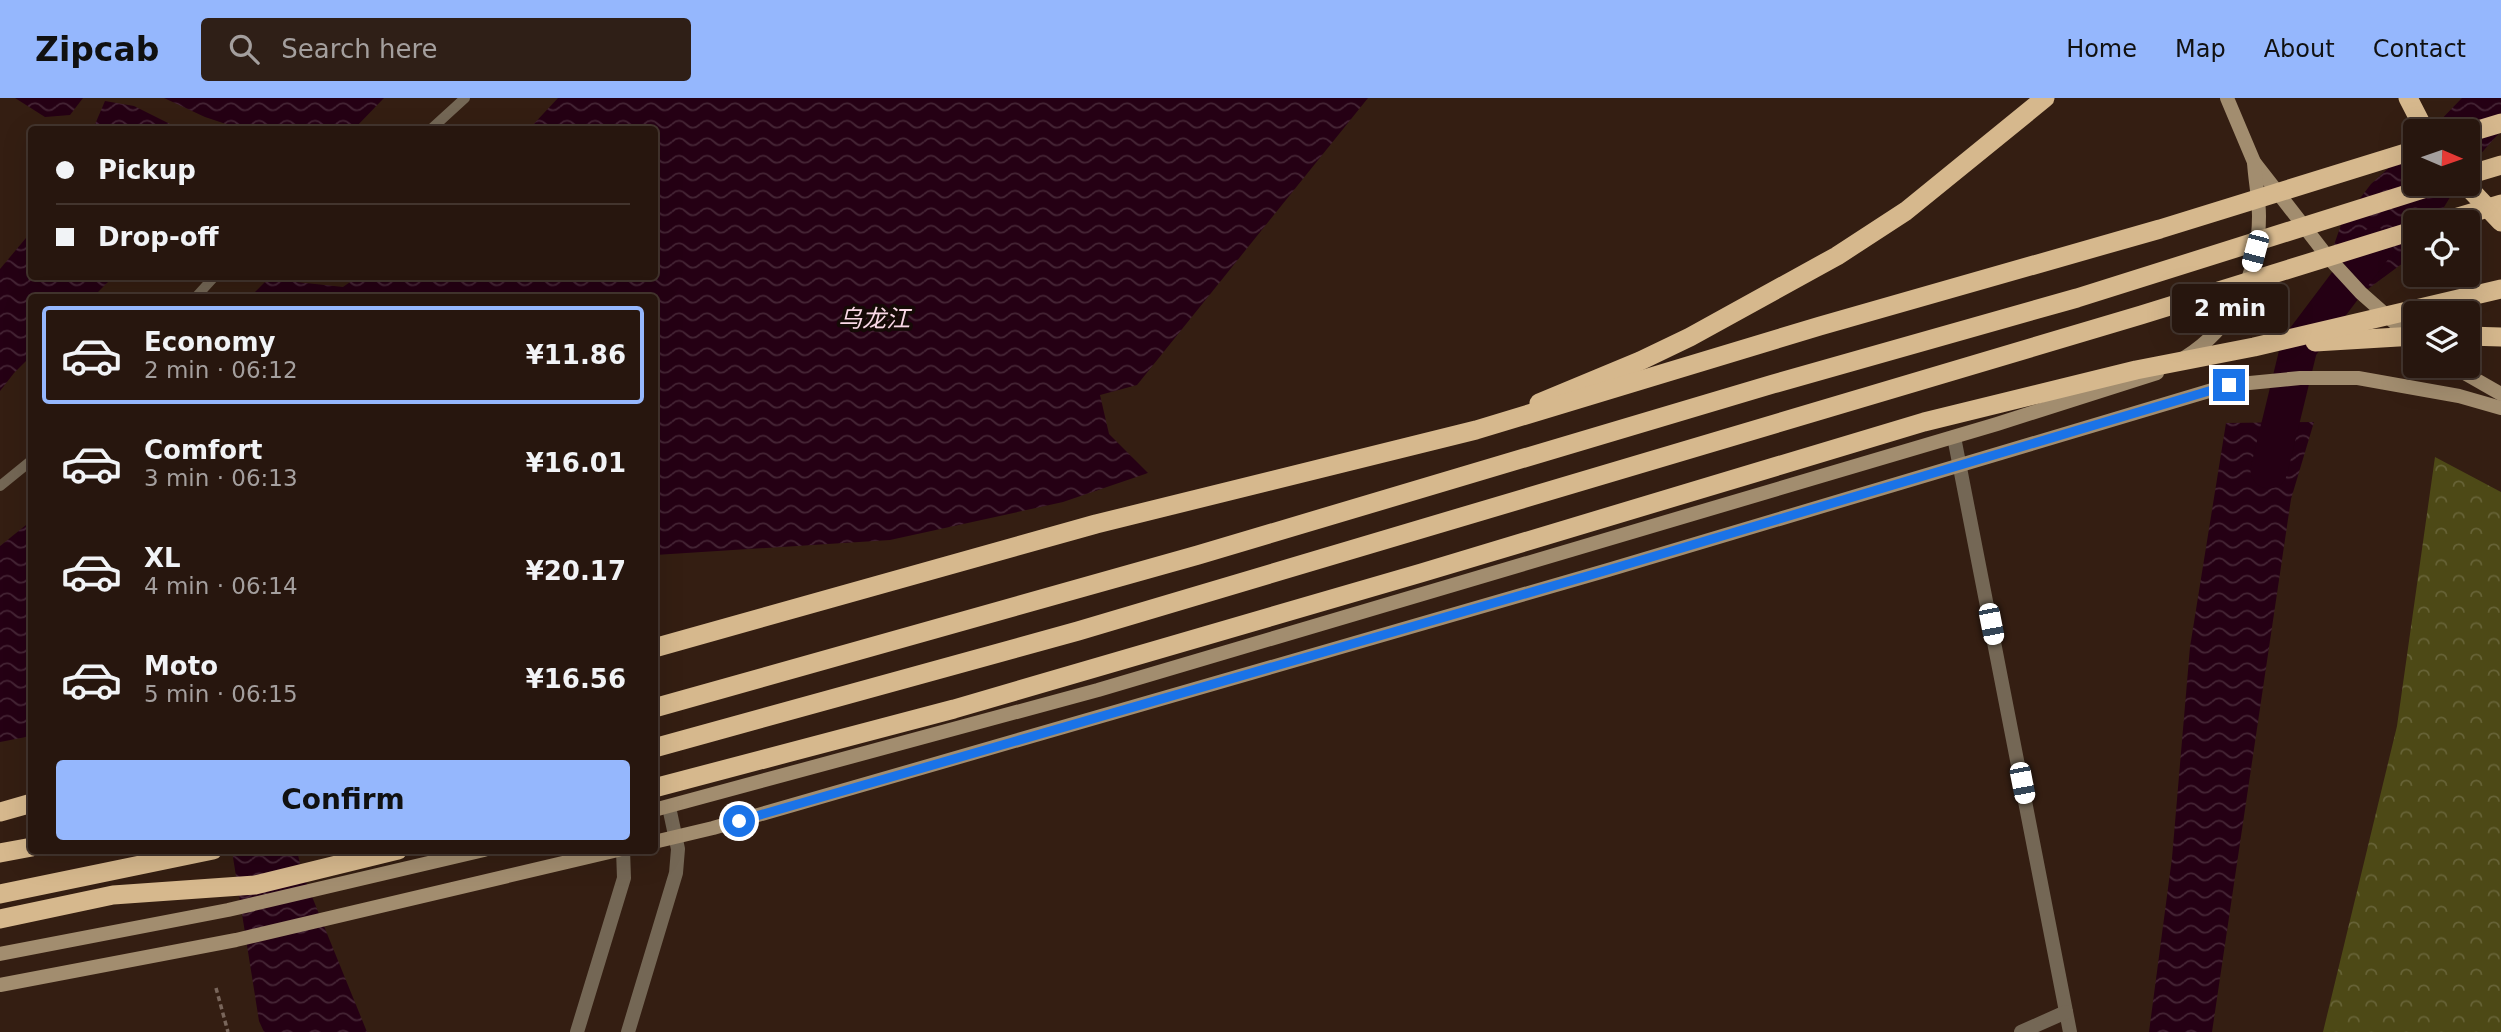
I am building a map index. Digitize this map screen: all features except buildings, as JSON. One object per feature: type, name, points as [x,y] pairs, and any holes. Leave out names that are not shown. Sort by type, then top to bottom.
[{"type":"highway","points":[[1476,430],[1690,337],[1837,256],[1906,211],[2045,98]]},
{"type":"highway","points":[[2409,98],[2419,119]]},
{"type":"highway","points":[[2480,129],[2501,123]]},
{"type":"highway","points":[[658,647],[1096,524],[1476,430],[1820,326],[2160,229],[2403,153]]},
{"type":"highway","points":[[2480,171],[2501,165]]},
{"type":"highway","points":[[658,707],[1185,559],[1786,380],[2077,298],[2403,195]]},
{"type":"highway","points":[[2476,196],[2501,222]]},
{"type":"highway","points":[[2480,210],[2501,204]]},
{"type":"highway","points":[[658,747],[1091,627],[2127,319],[2403,234]]},
{"type":"highway","points":[[658,787],[954,709],[1408,577],[1924,422],[2136,370],[2254,346],[2501,289]]},
{"type":"highway","points":[[2254,346],[2403,334]]},
{"type":"highway","points":[[2480,336],[2501,337]]},
{"type":"highway","points":[[0,812],[28,804]]},
{"type":"highway","points":[[0,853],[28,848]]},
{"type":"highway","points":[[0,894],[194,854]]},
{"type":"highway","points":[[0,919],[113,895],[255,885],[382,854]]},
{"type":"main road","points":[[2227,98],[2254,162],[2327,257],[2361,293],[2403,328]]},
{"type":"main road","points":[[658,809],[1098,690],[2162,372],[2196,351],[2226,322],[2246,288],[2255,251],[2259,217],[2254,162]]},
{"type":"main road","points":[[658,841],[713,828],[1582,578],[2229,385],[2300,378],[2358,378],[2459,396],[2501,408]]},
{"type":"main road","points":[[2473,378],[2501,394]]},
{"type":"main road","points":[[0,954],[228,910],[467,854]]},
{"type":"main road","points":[[0,985],[236,940],[603,854]]},
{"type":"street","points":[[1954,436],[2070,1032]]},
{"type":"street","points":[[628,1032],[676,873],[678,849],[669,807]]},
{"type":"street","points":[[577,1032],[624,878],[625,860],[622,854]]},
{"type":"street","points":[[2021,1032],[2066,1012]]},
{"type":"lane","points":[[434,126],[465,98]]},
{"type":"lane","points":[[199,294],[211,280]]},
{"type":"lane","points":[[0,486],[28,463]]},
{"type":"path","points":[[216,988],[228,1032]]},
{"type":"green space","points":[[2435,457],[2501,492],[2501,1032],[2323,1032],[2397,726]]},
{"type":"water","points":[[15,98],[83,98],[70,115],[45,117]]},
{"type":"water","points":[[164,98],[384,98],[357,126],[232,126]]},
{"type":"water","name":"乌龙江","points":[[558,98],[1368,98],[1137,385],[1100,395],[1109,434],[1148,473],[1063,502],[890,540],[658,555],[658,294],[253,294],[267,280],[343,287],[353,280],[658,280],[658,126],[532,126]]},
{"type":"water","points":[[2462,98],[2501,98],[2501,131],[2480,155],[2480,119],[2442,119]]},
{"type":"water","points":[[105,101],[134,106],[174,126],[94,126]]},
{"type":"water","points":[[2403,155],[2403,196],[2451,196],[2442,210],[2403,210],[2403,263],[2368,289],[2327,265],[2342,222],[2371,184]]},
{"type":"water","points":[[28,236],[28,280],[110,280],[96,294],[28,294],[28,359],[0,391],[0,269]]},
{"type":"water","points":[[2314,422],[2291,499],[2212,1032],[2149,1032],[2172,858],[2190,647],[2226,423]]},
{"type":"water","points":[[28,523],[28,737],[0,742],[0,546]]},
{"type":"water","points":[[232,854],[298,854],[302,872],[367,1032],[264,1032],[259,1021]]},
{"type":"waterway","points":[[2269,470],[2299,347],[2375,246]]},
{"type":"route","points":[[739,821],[1608,570],[2229,385]]}]
